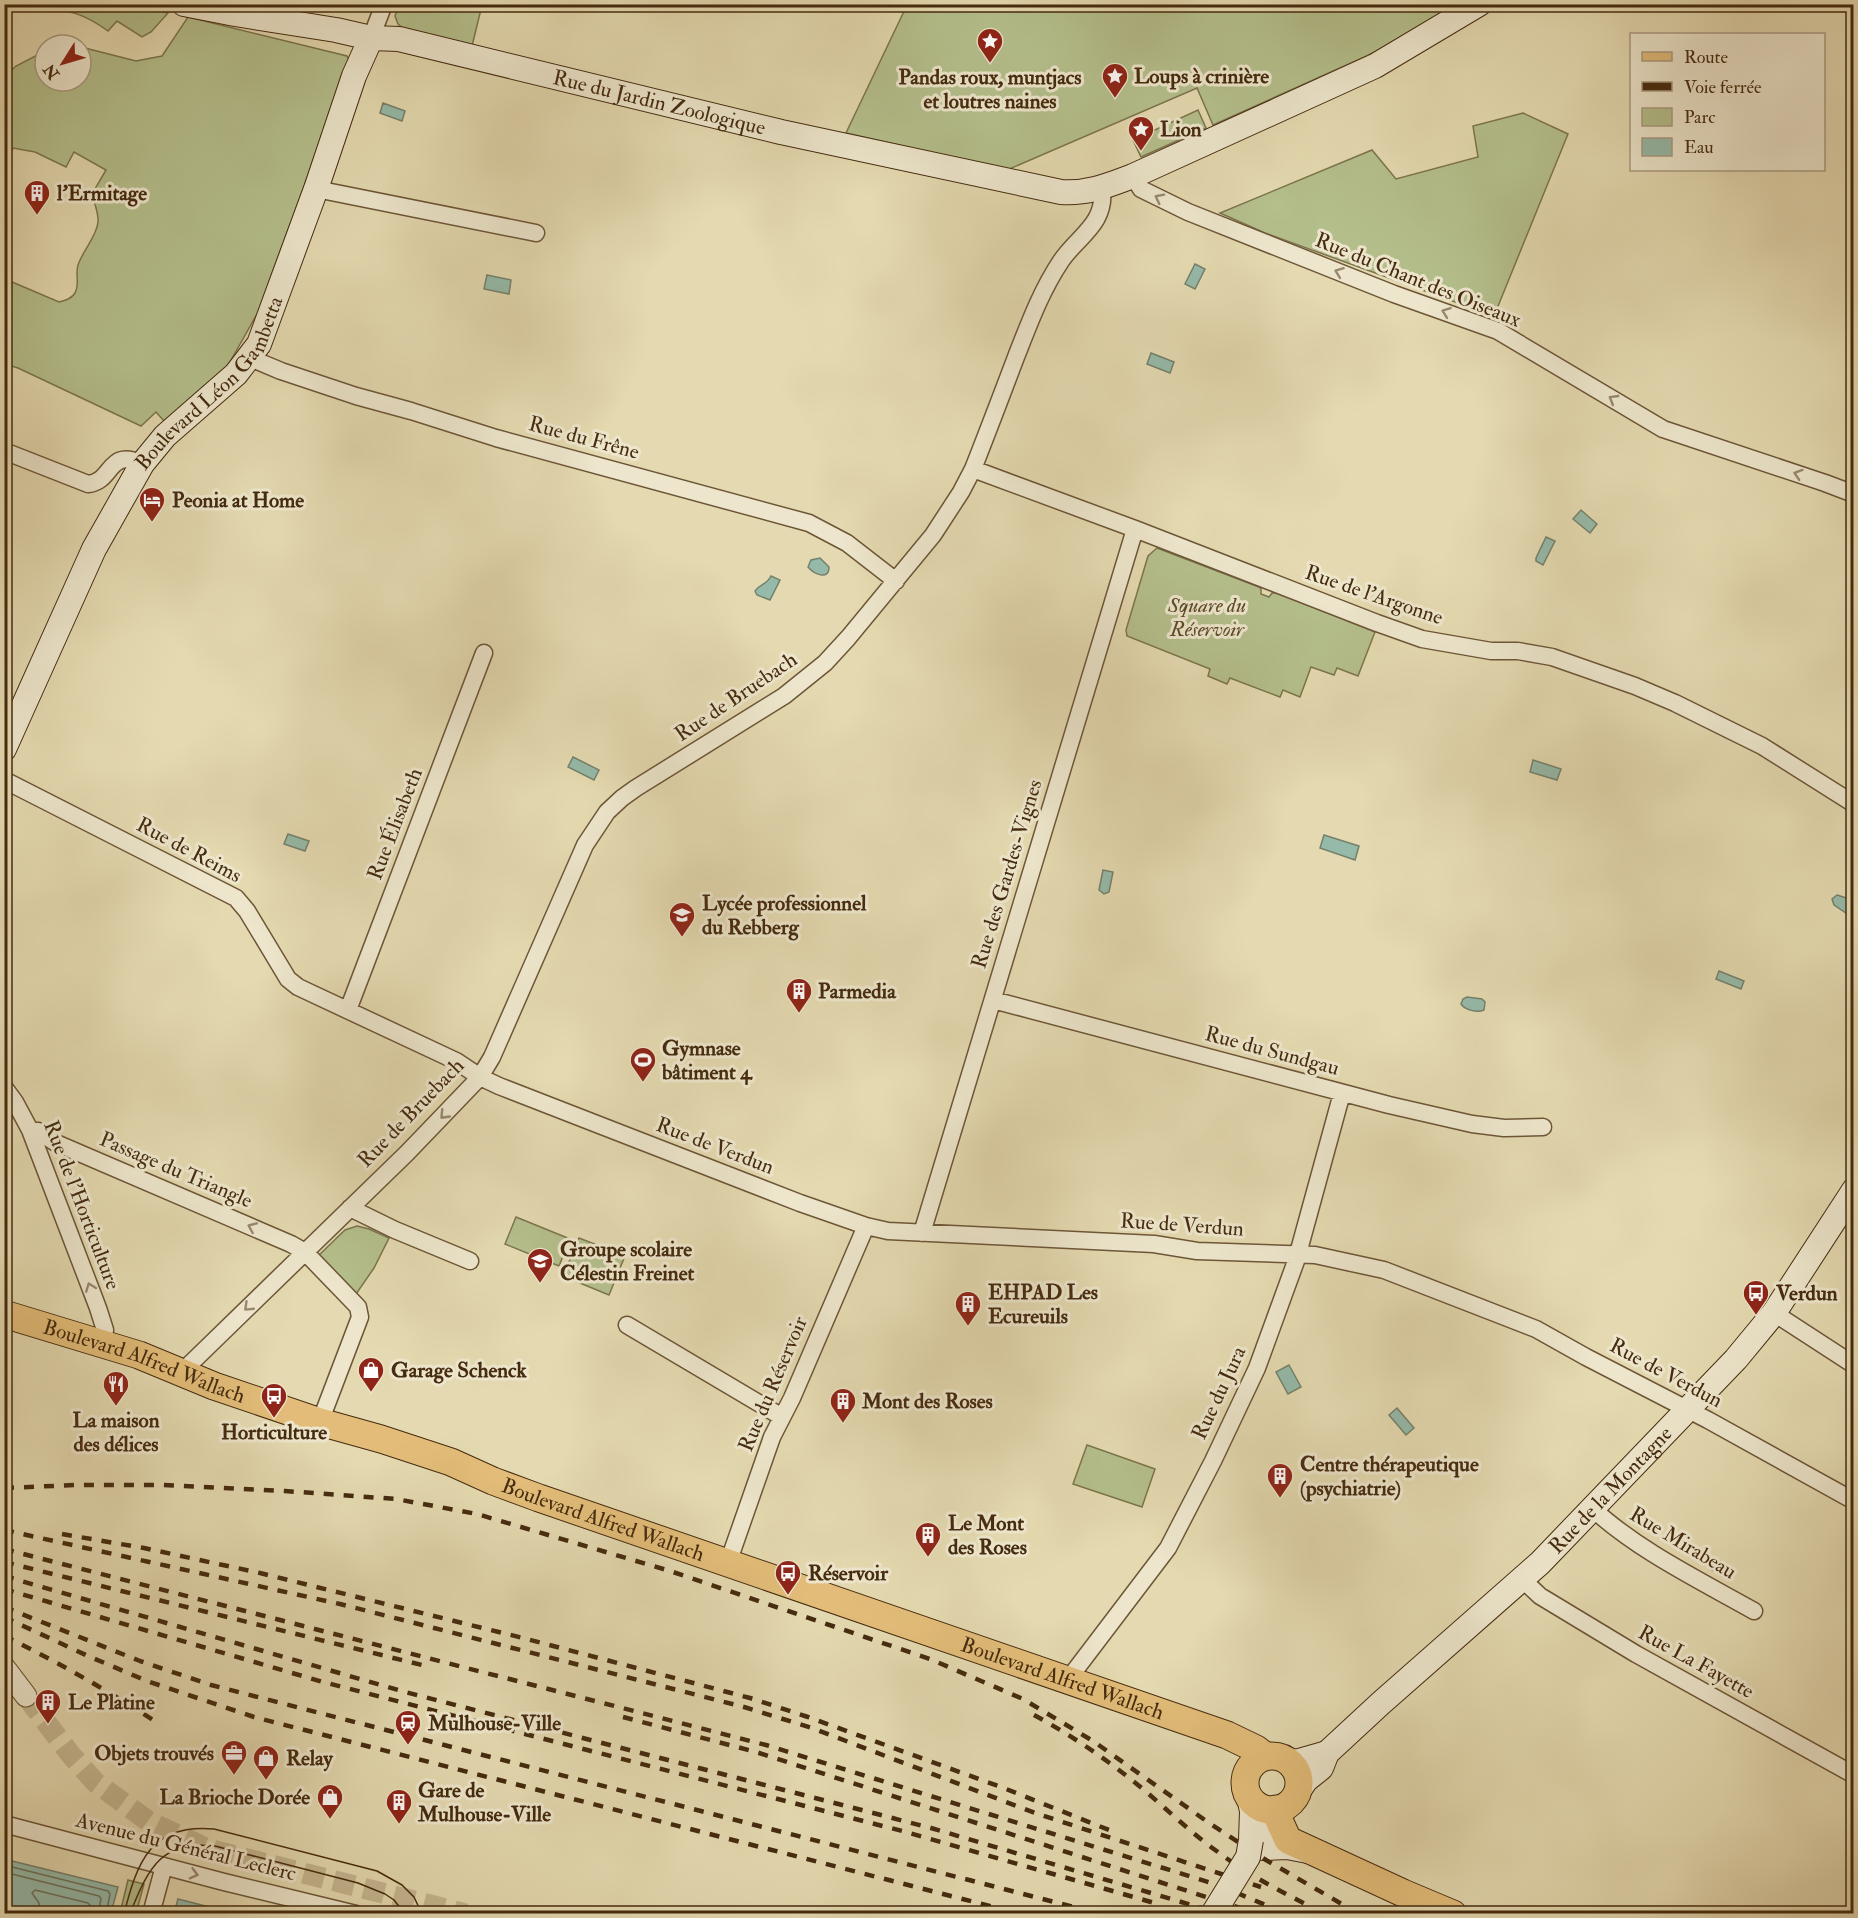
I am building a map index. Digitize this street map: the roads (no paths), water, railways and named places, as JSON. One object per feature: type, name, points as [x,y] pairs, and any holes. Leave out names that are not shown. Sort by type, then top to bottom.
[{"type":"main road","name":"Rue du Jardin Zoologique","points":[[184,4],[371,38],[399,39],[781,132],[1061,192],[1102,189],[1133,176],[1375,66],[1479,4]]},
{"type":"main road","name":"Boulevard Léon Gambetta","points":[[4,749],[94,549],[142,464],[160,441],[229,381],[250,358],[266,329],[354,76],[371,38]]},
{"type":"main road","name":"Rue de la Montagne","points":[[1273,1787],[1306,1780],[1321,1768],[1327,1753],[1522,1579],[1688,1410],[1742,1352],[1774,1313],[1854,1190]]},
{"type":"main road","name":"Boulevard Alfred Wallach","points":[[4,1314],[102,1343],[156,1361],[214,1386],[320,1422],[451,1462],[524,1492],[1204,1727],[1273,1787],[1278,1818],[1288,1840],[1453,1914]]},
{"type":"main road","points":[[1213,1914],[1263,1830],[1273,1787]]},
{"type":"main road","points":[[1254,1848],[1287,1847],[1309,1851]]},
{"type":"street","points":[[371,38],[384,4]]},
{"type":"street","name":"Rue du Chant des Oiseaux","points":[[1133,176],[1142,189],[1188,212],[1394,294],[1498,331],[1663,429],[1854,494]]},
{"type":"street","points":[[316,189],[536,233]]},
{"type":"street","name":"Rue de Bruebach","points":[[184,1373],[189,1365],[407,1153],[480,1077],[492,1057],[585,845],[607,812],[636,788],[798,686],[836,652],[943,521],[973,469],[1037,304],[1061,261],[1083,237],[1100,213],[1103,200],[1102,189]]},
{"type":"street","name":"Rue du Frêne","points":[[250,358],[356,396],[496,438],[809,523],[847,543],[896,581]]},
{"type":"street","points":[[4,451],[88,484],[96,482],[120,460],[130,459],[142,464]]},
{"type":"street","name":"Rue de l'Argonne","points":[[973,469],[1422,639],[1481,649],[1518,651],[1552,657],[1635,686],[1762,746],[1854,804]]},
{"type":"street","name":"Rue des Gardes-Vignes","points":[[922,1233],[1135,529]]},
{"type":"street","name":"Rue Élisabeth","points":[[348,1010],[484,653]]},
{"type":"street","name":"Rue de Reims","points":[[4,780],[236,898],[247,911],[288,980],[298,987],[456,1061],[480,1077]]},
{"type":"street","name":"Rue du Sundgau","points":[[993,1000],[1342,1093],[1472,1124],[1504,1128],[1543,1127]]},
{"type":"street","name":"Rue de Verdun","points":[[480,1077],[800,1203],[866,1226],[888,1231],[1154,1244],[1197,1251],[1315,1255],[1384,1270],[1536,1329],[1854,1501]]},
{"type":"street","name":"Rue de l'Horticulture","points":[[4,1087],[30,1130],[98,1308],[105,1330],[102,1343]]},
{"type":"street","name":"Rue du Jura","points":[[1071,1681],[1073,1673],[1168,1548],[1257,1368],[1297,1255],[1342,1093]]},
{"type":"street","name":"Passage du Triangle","points":[[30,1130],[38,1131],[56,1143],[305,1252],[358,1307],[360,1312],[320,1422]]},
{"type":"street","points":[[350,1208],[395,1230],[470,1261]]},
{"type":"street","name":"Rue du Réservoir","points":[[728,1563],[772,1437],[792,1398],[866,1226]]},
{"type":"street","points":[[1774,1313],[1854,1365]]},
{"type":"street","points":[[627,1325],[782,1417]]},
{"type":"street","name":"Rue Mirabeau","points":[[1592,1508],[1608,1523],[1677,1568],[1754,1611]]},
{"type":"street","name":"Rue La Fayette","points":[[1522,1579],[1540,1596],[1636,1654],[1854,1775]]},
{"type":"street","points":[[4,1667],[26,1696]]},
{"type":"street","name":"Avenue du Général Leclerc","points":[[4,1824],[356,1914]]},
{"type":"street","points":[[151,1914],[164,1866]]},
{"type":"water","points":[[383,103],[405,111],[402,121],[380,113]]},
{"type":"water","points":[[1195,264],[1205,269],[1195,289],[1185,284]]},
{"type":"water","points":[[487,275],[511,280],[509,294],[484,289]]},
{"type":"water","points":[[1151,353],[1174,362],[1170,373],[1147,364]]},
{"type":"water","points":[[1581,510],[1597,524],[1590,533],[1573,519]]},
{"type":"water","points":[[1546,537],[1555,541],[1543,565],[1536,561],[1536,558]]},
{"type":"water","points":[[820,558],[829,567],[827,574],[824,575],[817,574],[808,567],[811,560]]},
{"type":"water","points":[[771,576],[780,580],[770,600],[757,595],[755,591]]},
{"type":"water","points":[[573,757],[599,770],[594,780],[568,767]]},
{"type":"water","points":[[1533,760],[1561,769],[1557,780],[1530,772]]},
{"type":"water","points":[[288,834],[309,841],[305,851],[284,844]]},
{"type":"water","points":[[1324,835],[1359,846],[1355,860],[1320,848]]},
{"type":"water","points":[[1103,870],[1113,872],[1109,892],[1104,894],[1099,890]]},
{"type":"water","points":[[1837,895],[1853,900],[1853,912],[1846,913],[1834,905],[1832,899]]},
{"type":"water","points":[[1719,971],[1744,981],[1741,989],[1716,979]]},
{"type":"water","points":[[1467,997],[1482,999],[1485,1002],[1484,1010],[1475,1011],[1463,1006],[1461,1004],[1463,999]]},
{"type":"water","points":[[1289,1365],[1301,1387],[1288,1394],[1276,1372]]},
{"type":"water","points":[[1397,1408],[1414,1428],[1406,1435],[1389,1415]]},
{"type":"water","points":[[1716,1559],[1735,1570],[1729,1580],[1710,1569]]},
{"type":"water","points":[[4,1859],[118,1887],[111,1913],[101,1911],[97,1914],[28,1913],[5,1907]]},
{"type":"water","points":[[178,1899],[233,1913],[174,1913]]},
{"type":"tunnel","points":[[26,1696],[71,1755],[95,1782],[148,1821],[208,1849],[466,1914]]},
{"type":"tram line","points":[[124,1914],[135,1878],[150,1850],[175,1832],[193,1829],[214,1829],[377,1871],[402,1885],[414,1897],[422,1914]]},
{"type":"tram line","points":[[131,1911],[144,1881],[160,1860],[170,1852],[182,1847],[197,1845],[215,1846],[358,1883],[385,1894],[394,1900],[405,1914]]},
{"type":"railway","points":[[4,1488],[162,1485],[396,1499],[477,1514],[670,1571],[930,1659],[1023,1699],[1093,1741],[1266,1860],[1359,1914]]},
{"type":"railway","points":[[4,1530],[340,1604],[744,1707],[812,1728],[1035,1813],[1261,1887]]},
{"type":"railway","points":[[62,1534],[144,1548],[260,1573],[523,1638],[750,1698],[1001,1787],[1114,1832]]},
{"type":"railway","points":[[4,1549],[766,1745],[1218,1885],[1287,1914]]},
{"type":"railway","points":[[4,1562],[422,1665]]},
{"type":"railway","points":[[4,1576],[405,1692],[931,1828],[1222,1914]]},
{"type":"railway","points":[[4,1589],[323,1682],[906,1832],[1158,1904]]},
{"type":"railway","points":[[4,1607],[140,1661],[211,1685],[1101,1914]]},
{"type":"railway","points":[[4,1617],[147,1681],[254,1717],[1021,1914]]},
{"type":"railway","points":[[4,1636],[80,1676],[153,1720]]},
{"type":"railway","points":[[1034,1715],[1109,1763],[1196,1835],[1243,1870],[1325,1914]]},
{"type":"railway","points":[[623,1717],[756,1752],[1259,1914]]},
{"type":"place","name":"Pandas roux, muntjacs et loutres naines","points":[[990,64]]},
{"type":"place","name":"Loups à crinière","points":[[1115,99]]},
{"type":"place","name":"Lion","points":[[1141,152]]},
{"type":"place","name":"l'Ermitage","points":[[37,216]]},
{"type":"place","name":"Peonia at Home","points":[[152,523]]},
{"type":"place","name":"Lycée professionnel du Rebberg","points":[[682,938]]},
{"type":"place","name":"Parmedia","points":[[799,1014]]},
{"type":"place","name":"Gymnase bâtiment 4","points":[[643,1083]]},
{"type":"place","name":"Groupe scolaire Célestin Freinet","points":[[540,1284]]},
{"type":"place","name":"Verdun","points":[[1756,1316]]},
{"type":"place","name":"EHPAD Les Ecureuils","points":[[968,1327]]},
{"type":"place","name":"Garage Schenck","points":[[371,1393]]},
{"type":"place","name":"La maison des délices","points":[[116,1407]]},
{"type":"place","name":"Horticulture","points":[[274,1419]]},
{"type":"place","name":"Mont des Roses","points":[[843,1424]]},
{"type":"place","name":"Centre thérapeutique (psychiatrie)","points":[[1280,1499]]},
{"type":"place","name":"Le Mont des Roses","points":[[928,1558]]},
{"type":"place","name":"Réservoir","points":[[788,1596]]},
{"type":"place","name":"Le Platine","points":[[48,1725]]},
{"type":"place","name":"Mulhouse-Ville","points":[[408,1746]]},
{"type":"place","name":"Objets trouvés","points":[[234,1776]]},
{"type":"place","name":"Relay","points":[[266,1781]]},
{"type":"place","name":"La Brioche Dorée","points":[[330,1820]]},
{"type":"place","name":"Gare de Mulhouse-Ville","points":[[399,1825]]},
{"type":"park label","name":"Square du Réservoir","points":[[1207,617]]}]
